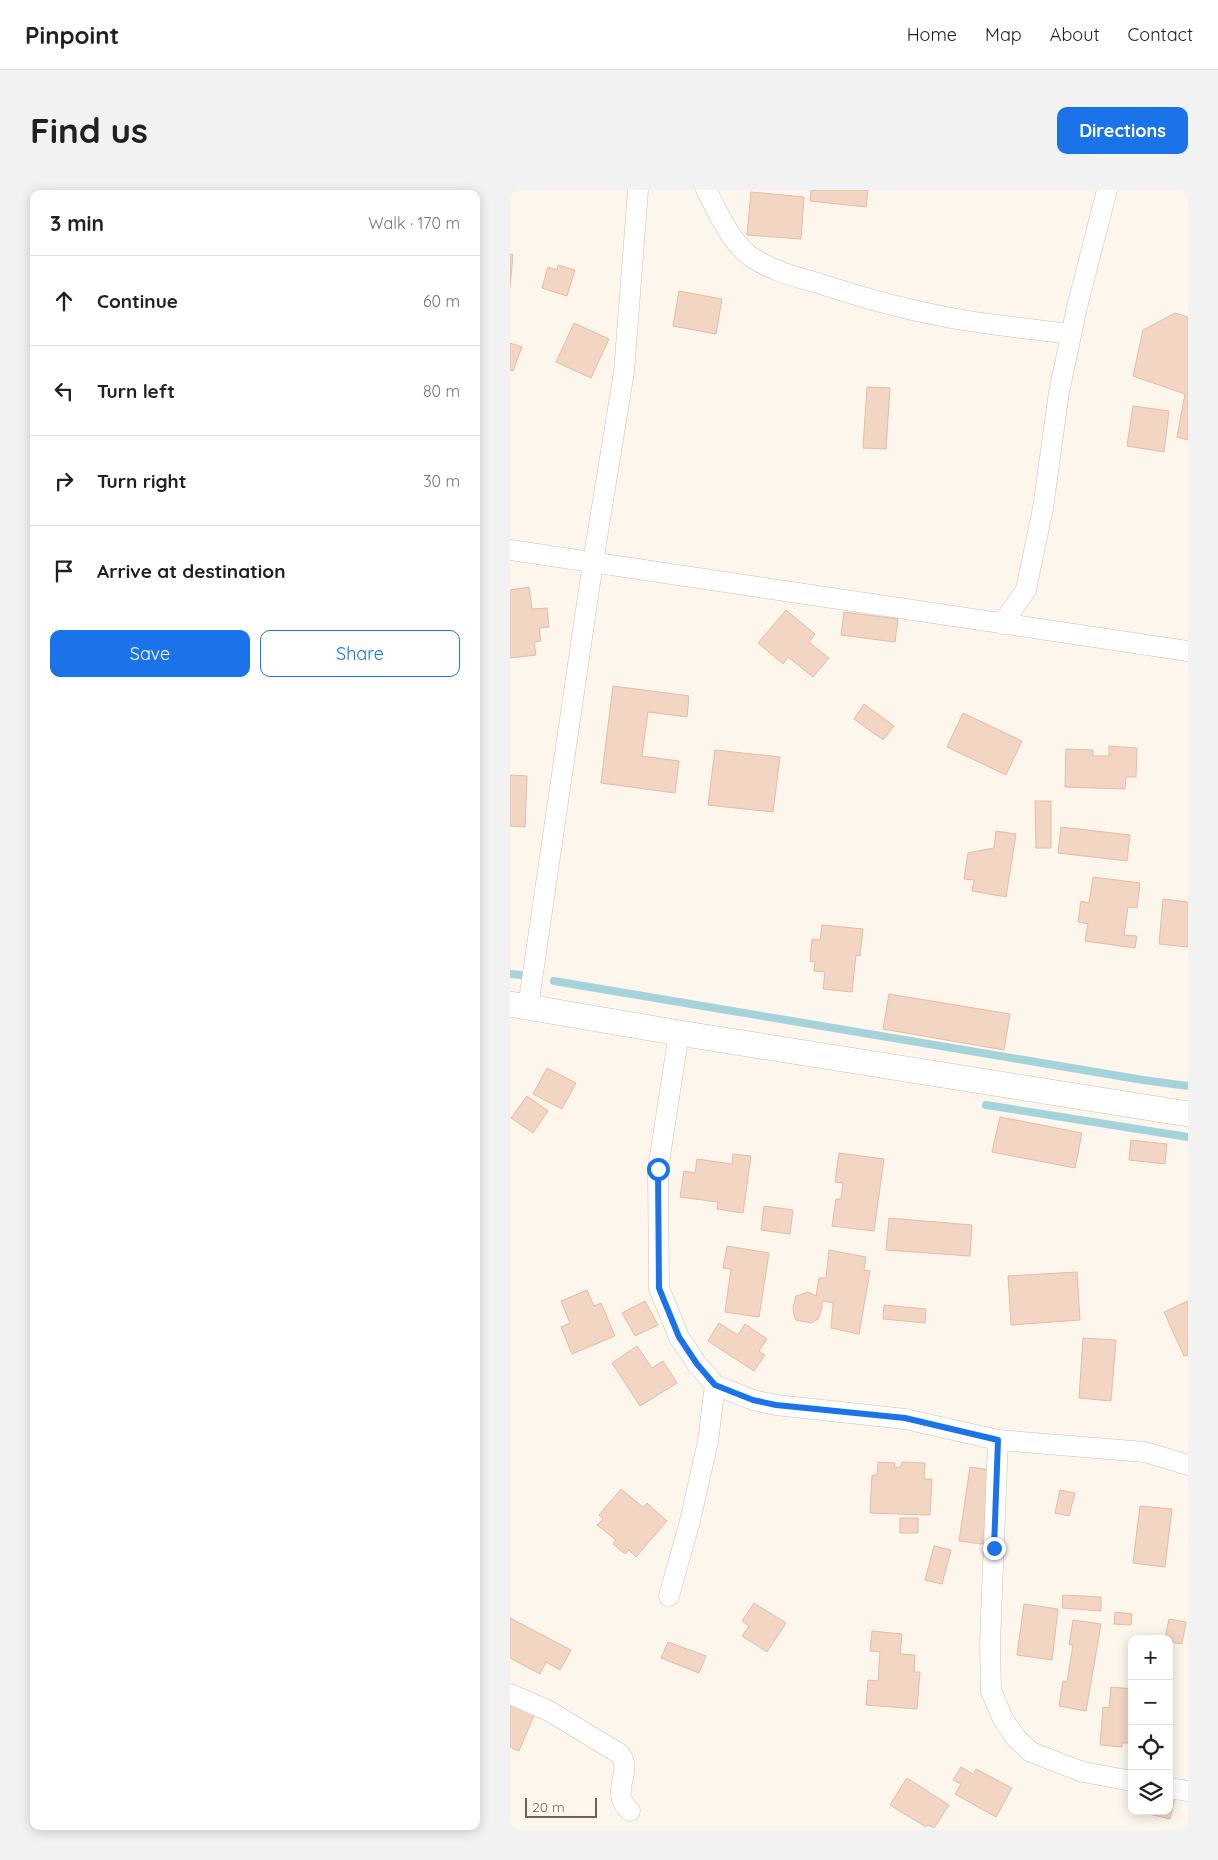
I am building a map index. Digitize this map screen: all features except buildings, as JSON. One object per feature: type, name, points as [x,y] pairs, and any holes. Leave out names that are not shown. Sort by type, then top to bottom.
[{"type":"street","points":[[638,190],[624,372],[519,1006],[1188,1114]]},
{"type":"street","points":[[706,190],[736,241],[749,255],[764,265],[870,300],[913,310],[969,321],[1071,334]]},
{"type":"street","points":[[1002,624],[1026,590],[1043,508],[1059,392],[1071,334],[1107,190]]},
{"type":"street","points":[[510,550],[1188,651]]},
{"type":"street","points":[[679,1033],[658,1169],[659,1288],[679,1337],[697,1364],[715,1385],[753,1400],[776,1405],[905,1418],[998,1440],[1145,1452],[1188,1465]]},
{"type":"street","points":[[669,1596],[690,1521],[708,1441],[715,1385]]},
{"type":"street","points":[[998,1440],[990,1642],[991,1690],[1007,1725],[1016,1738],[1031,1752],[1082,1772],[1128,1780]]},
{"type":"street","points":[[510,1694],[548,1710],[620,1754],[624,1759],[624,1770],[620,1797],[623,1806],[630,1812]]},
{"type":"street","points":[[1173,1789],[1188,1791]]},
{"type":"waterway","points":[[510,974],[520,975]]},
{"type":"waterway","points":[[554,981],[1188,1086]]},
{"type":"waterway","points":[[986,1105],[1188,1137]]},
{"type":"route","points":[[658,1169],[659,1288],[679,1337],[697,1364],[715,1385],[753,1400],[776,1405],[905,1418],[998,1440],[994,1548]]}]
